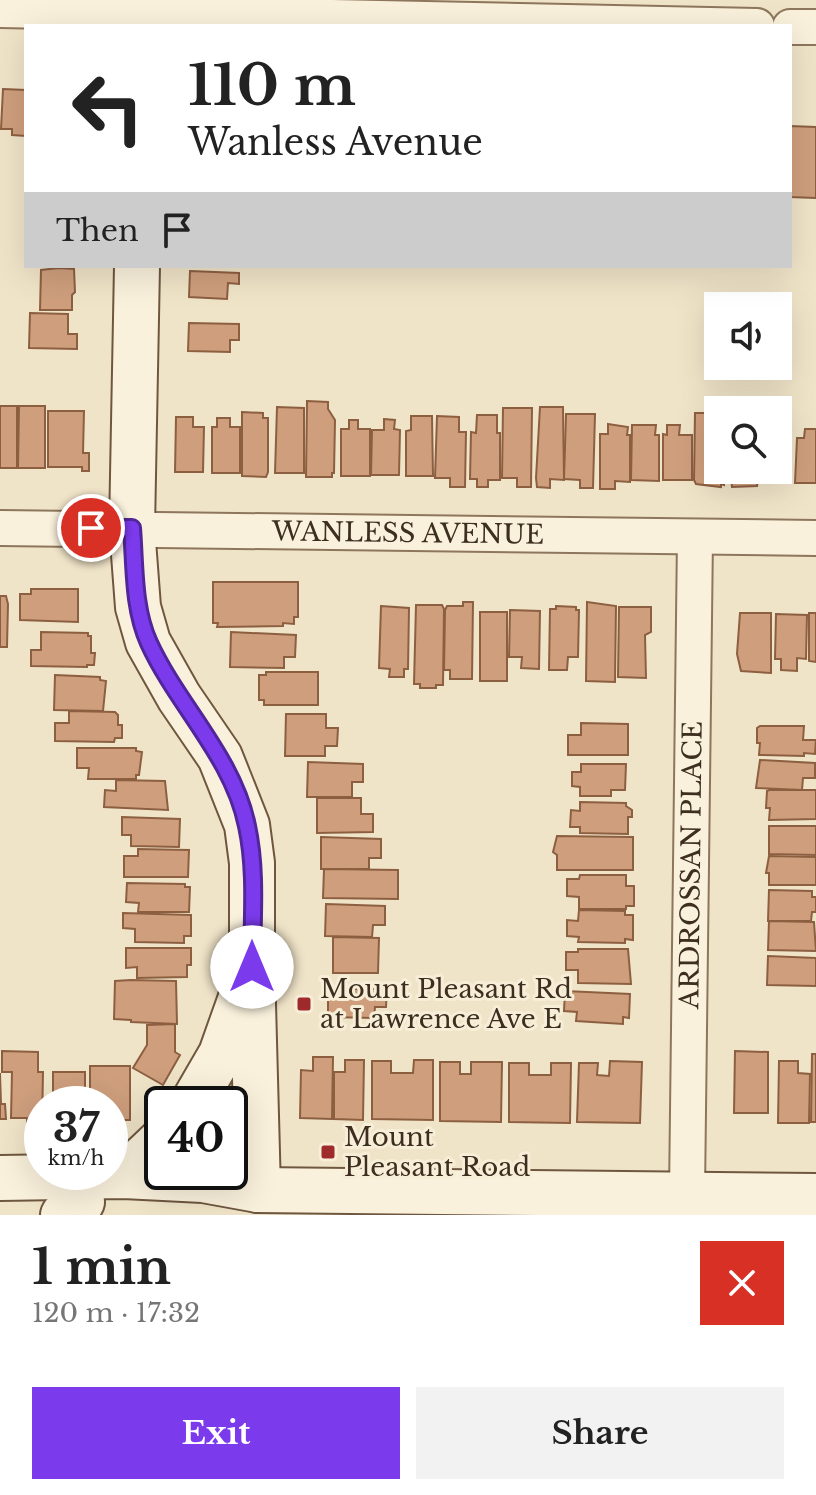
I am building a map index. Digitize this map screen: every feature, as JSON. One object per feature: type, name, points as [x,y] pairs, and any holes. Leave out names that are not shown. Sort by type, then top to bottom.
[{"type":"street","points":[[0,10],[662,24]]},
{"type":"street","points":[[792,27],[816,27]]},
{"type":"street","points":[[137,268],[132,528],[138,607],[148,642],[179,697],[220,757],[247,825],[252,863],[258,1190]]},
{"type":"street","name":"WANLESS AVENUE","points":[[0,528],[816,538]]},
{"type":"street","name":"ARDROSSAN PLACE","points":[[687,1193],[695,537]]},
{"type":"street","points":[[202,1086],[221,1054],[252,967]]},
{"type":"street","points":[[128,1172],[144,1157]]},
{"type":"street","points":[[128,1176],[203,1180],[258,1190],[429,1204],[687,1193],[816,1196]]},
{"type":"street","points":[[0,1178],[24,1178]]},
{"type":"street","points":[[0,1200],[72,1209],[199,1202],[258,1190]]},
{"type":"building","points":[[3,89],[24,90],[24,136],[12,135],[12,129],[1,129]]},
{"type":"building","points":[[792,126],[816,127],[816,198],[792,197]]},
{"type":"building","points":[[74,269],[72,310],[40,310],[41,270]]},
{"type":"building","points":[[190,271],[239,273],[239,284],[228,283],[227,299],[189,297]]},
{"type":"building","points":[[30,313],[68,314],[68,334],[77,334],[77,349],[29,348]]},
{"type":"building","points":[[189,323],[239,324],[239,340],[230,340],[230,352],[188,351]]},
{"type":"building","points":[[307,401],[328,402],[328,409],[335,420],[332,477],[306,477]]},
{"type":"building","points":[[0,406],[17,406],[17,468],[0,468]]},
{"type":"building","points":[[19,406],[45,406],[45,468],[18,468]]},
{"type":"building","points":[[277,407],[304,408],[304,473],[275,473]]},
{"type":"building","points":[[540,407],[563,407],[564,480],[550,479],[550,488],[537,487]]},
{"type":"building","points":[[503,408],[532,408],[531,487],[517,487],[517,478],[502,478]]},
{"type":"building","points":[[48,411],[84,411],[83,453],[89,453],[89,471],[82,471],[82,467],[48,467]]},
{"type":"building","points":[[242,412],[263,413],[263,418],[268,418],[266,477],[242,476]]},
{"type":"building","points":[[695,413],[704,413],[704,484],[721,484],[721,487],[696,484]]},
{"type":"building","points":[[566,414],[595,414],[593,488],[580,488],[580,480],[564,479]]},
{"type":"building","points":[[477,415],[497,415],[497,433],[500,433],[500,480],[488,480],[488,487],[477,487],[477,479],[470,479],[471,432],[476,433]]},
{"type":"building","points":[[411,416],[432,416],[433,476],[406,476],[406,431],[411,430]]},
{"type":"building","points":[[437,416],[459,417],[459,432],[466,432],[465,487],[450,487],[450,478],[435,478]]},
{"type":"building","points":[[176,417],[193,417],[193,427],[204,427],[203,472],[175,472]]},
{"type":"building","points":[[217,418],[230,418],[230,427],[240,427],[240,473],[212,473],[212,427],[217,427]]},
{"type":"building","points":[[384,419],[395,420],[394,429],[400,430],[399,475],[371,475],[372,430],[384,430]]},
{"type":"building","points":[[349,420],[358,420],[358,429],[370,429],[370,476],[341,476],[341,429],[349,429]]},
{"type":"building","points":[[608,424],[628,427],[630,482],[615,481],[615,489],[600,489],[600,434],[608,434]]},
{"type":"building","points":[[632,425],[656,425],[655,435],[659,435],[659,481],[631,480]]},
{"type":"building","points":[[667,425],[680,425],[679,435],[692,435],[692,480],[663,480],[663,434],[667,435]]},
{"type":"building","points":[[805,429],[816,429],[816,483],[795,483],[797,438],[804,438]]},
{"type":"building","points":[[732,484],[757,484],[757,486],[732,487]]},
{"type":"building","points":[[213,582],[298,582],[298,617],[294,617],[294,624],[283,623],[283,626],[217,627],[218,623],[213,623]]},
{"type":"building","points":[[31,589],[78,589],[78,622],[20,620],[20,594],[31,594]]},
{"type":"building","points":[[0,596],[6,596],[8,604],[7,647],[0,647]]},
{"type":"building","points":[[463,602],[473,602],[472,679],[450,679],[450,670],[444,670],[445,610],[447,606],[463,606]]},
{"type":"building","points":[[587,602],[616,606],[615,682],[586,681]]},
{"type":"building","points":[[416,605],[442,605],[444,609],[443,685],[436,685],[436,688],[420,688],[420,684],[414,684]]},
{"type":"building","points":[[381,606],[409,608],[408,669],[404,669],[404,677],[389,677],[390,669],[379,668]]},
{"type":"building","points":[[556,606],[576,607],[579,610],[578,657],[568,657],[567,670],[549,670],[550,609],[556,609]]},
{"type":"building","points":[[619,607],[651,607],[651,632],[645,635],[646,678],[618,677]]},
{"type":"building","points":[[510,610],[540,611],[539,669],[521,668],[522,657],[509,657]]},
{"type":"building","points":[[480,612],[507,612],[507,681],[480,681]]},
{"type":"building","points":[[740,613],[771,613],[771,673],[741,671],[737,654]]},
{"type":"building","points":[[809,613],[816,613],[816,662],[809,661]]},
{"type":"building","points":[[776,614],[807,615],[806,659],[797,658],[797,671],[781,670],[781,659],[775,659]]},
{"type":"building","points":[[41,632],[88,633],[91,636],[91,653],[95,653],[94,665],[31,666],[31,650],[41,650]]},
{"type":"building","points":[[231,632],[296,635],[295,657],[284,657],[284,668],[230,667]]},
{"type":"building","points":[[266,672],[318,672],[318,705],[264,705],[264,700],[259,700],[259,675],[266,675]]},
{"type":"building","points":[[55,675],[100,677],[100,680],[106,681],[103,711],[54,710]]},
{"type":"building","points":[[69,711],[115,712],[118,725],[122,725],[122,738],[115,738],[114,742],[55,741],[55,723],[69,723]]},
{"type":"building","points":[[286,714],[326,714],[326,728],[338,728],[337,746],[325,746],[325,756],[285,756]]},
{"type":"building","points":[[581,723],[628,724],[628,755],[568,755],[568,735],[581,735]]},
{"type":"building","points":[[804,726],[803,740],[816,740],[815,754],[759,755],[757,728]]},
{"type":"building","points":[[77,748],[136,748],[136,751],[142,752],[139,775],[136,779],[88,779],[89,768],[77,768]]},
{"type":"building","points":[[760,760],[815,763],[815,778],[803,778],[802,790],[756,788]]},
{"type":"building","points":[[308,762],[363,764],[363,782],[352,782],[352,797],[307,797]]},
{"type":"building","points":[[581,764],[626,764],[625,790],[611,790],[611,796],[580,796],[580,787],[572,786],[572,772],[581,772]]},
{"type":"building","points":[[116,780],[165,781],[168,810],[104,807],[105,790],[116,791]]},
{"type":"building","points":[[769,790],[816,790],[816,819],[769,820],[770,808],[766,808]]},
{"type":"building","points":[[317,798],[361,798],[361,814],[373,814],[373,832],[317,833]]},
{"type":"building","points":[[580,802],[626,803],[632,810],[632,817],[628,817],[628,834],[580,833],[580,827],[570,827],[571,810],[580,811]]},
{"type":"building","points":[[122,817],[180,819],[179,847],[131,846],[131,835],[122,835]]},
{"type":"building","points":[[769,826],[816,826],[816,855],[769,854]]},
{"type":"building","points":[[557,836],[633,837],[633,870],[557,870],[557,855],[553,852]]},
{"type":"building","points":[[321,837],[381,839],[381,858],[369,858],[369,869],[321,869]]},
{"type":"building","points":[[138,849],[189,850],[188,877],[124,877],[124,856],[138,856]]},
{"type":"building","points":[[769,856],[816,857],[816,885],[769,885],[769,873],[766,873]]},
{"type":"building","points":[[324,869],[398,870],[398,899],[323,898]]},
{"type":"building","points":[[580,875],[626,875],[626,886],[634,886],[634,906],[626,906],[626,909],[579,909],[579,897],[567,896],[567,879],[579,879]]},
{"type":"building","points":[[127,883],[185,884],[185,887],[190,887],[189,912],[138,912],[139,903],[126,902]]},
{"type":"building","points":[[769,890],[812,891],[812,897],[816,897],[816,912],[812,912],[811,921],[768,921]]},
{"type":"building","points":[[326,904],[385,906],[385,925],[373,925],[372,937],[325,936]]},
{"type":"building","points":[[579,910],[625,911],[625,915],[633,915],[633,940],[625,939],[625,943],[578,942],[579,937],[567,936],[567,920],[578,921]]},
{"type":"building","points":[[123,913],[191,915],[191,936],[184,936],[184,943],[135,942],[135,929],[123,928]]},
{"type":"building","points":[[769,921],[814,922],[816,951],[768,950]]},
{"type":"building","points":[[333,937],[379,938],[378,973],[333,973]]},
{"type":"building","points":[[126,948],[191,948],[187,977],[137,978],[137,967],[126,968]]},
{"type":"building","points":[[578,949],[628,949],[631,984],[578,983],[578,970],[566,970],[566,952],[578,952]]},
{"type":"building","points":[[768,956],[816,958],[816,986],[767,985]]},
{"type":"building","points":[[115,981],[176,981],[177,1024],[114,1019]]},
{"type":"building","points":[[328,989],[387,989],[386,1007],[375,1007],[374,1018],[328,1017]]},
{"type":"building","points":[[565,991],[630,994],[629,1018],[623,1017],[623,1024],[576,1021],[577,1012],[564,1011]]},
{"type":"building","points":[[175,1024],[175,1052],[180,1055],[163,1085],[133,1068],[147,1045],[147,1025]]},
{"type":"building","points":[[2,1051],[38,1052],[38,1072],[43,1072],[43,1086],[24,1086],[24,1118],[11,1118],[12,1072],[2,1072]]},
{"type":"building","points":[[735,1051],[768,1052],[768,1113],[734,1113]]},
{"type":"building","points":[[812,1054],[816,1054],[816,1122],[811,1122]]},
{"type":"building","points":[[313,1057],[333,1057],[332,1119],[300,1118],[301,1070],[313,1071]]},
{"type":"building","points":[[345,1060],[364,1060],[363,1120],[334,1119],[334,1072],[345,1072]]},
{"type":"building","points":[[414,1060],[433,1060],[433,1120],[372,1119],[372,1061],[391,1061],[391,1073],[413,1073]]},
{"type":"building","points":[[610,1061],[642,1062],[640,1123],[577,1122],[579,1063],[598,1063],[597,1075],[609,1076]]},
{"type":"building","points":[[779,1061],[798,1061],[798,1073],[810,1074],[809,1123],[778,1123]]},
{"type":"building","points":[[440,1062],[460,1062],[460,1074],[471,1074],[471,1062],[502,1062],[501,1122],[440,1121]]},
{"type":"building","points":[[509,1063],[529,1063],[529,1075],[551,1075],[551,1063],[571,1063],[570,1123],[509,1122]]},
{"type":"building","points":[[90,1066],[130,1066],[130,1120],[128,1086],[90,1086]]},
{"type":"building","points":[[53,1072],[85,1072],[85,1086],[53,1086]]},
{"type":"building","points":[[0,1073],[1,1104],[5,1104],[6,1119],[0,1119]]},
{"type":"place","name":"Mount Pleasant Rd at Lawrence Ave E","points":[[304,1004]]},
{"type":"place","name":"Mount Pleasant Road","points":[[328,1152]]},
{"type":"route","points":[[91,528],[132,528],[138,607],[148,642],[179,697],[220,757],[247,825],[252,863],[252,967]]}]
